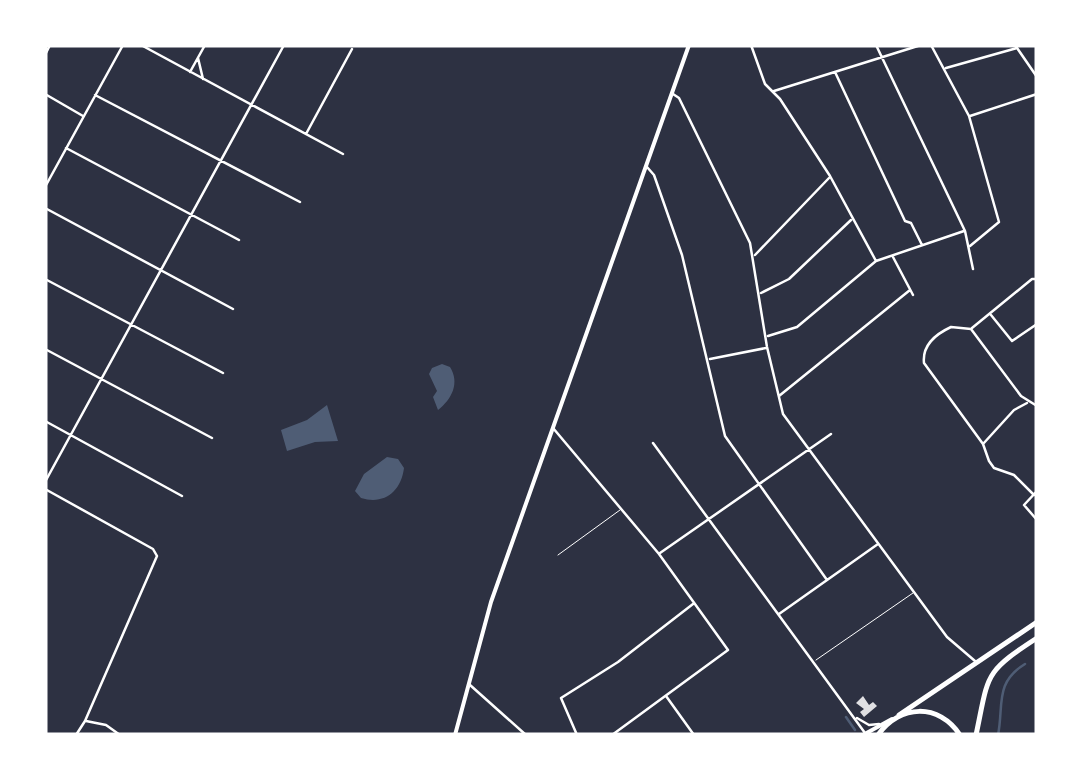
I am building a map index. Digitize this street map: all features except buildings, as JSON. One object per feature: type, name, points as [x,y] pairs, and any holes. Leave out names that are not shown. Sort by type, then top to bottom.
[{"type":"highway","points":[[878,735],[896,717],[1037,622]]},
{"type":"highway","points":[[976,735],[990,674],[1002,661],[1037,638]]},
{"type":"highway","points":[[896,717],[928,711],[950,722],[960,735]]},
{"type":"main road","points":[[454,735],[491,602],[689,45]]},
{"type":"main road","points":[[865,734],[896,717]]},
{"type":"street","points":[[45,55],[50,45]]},
{"type":"street","points":[[45,187],[122,45]]},
{"type":"street","points":[[141,45],[343,154]]},
{"type":"street","points":[[190,73],[205,45]]},
{"type":"street","points":[[45,482],[284,45]]},
{"type":"street","points":[[751,45],[762,79],[830,176],[876,261]]},
{"type":"street","points":[[876,45],[965,231],[973,269]]},
{"type":"street","points":[[772,92],[920,45]]},
{"type":"street","points":[[931,45],[969,116],[999,222],[969,246]]},
{"type":"street","points":[[944,68],[1016,46],[1037,77]]},
{"type":"street","points":[[305,135],[352,49]]},
{"type":"street","points":[[198,58],[204,80]]},
{"type":"street","points":[[835,72],[905,221],[910,223],[922,246]]},
{"type":"street","points":[[45,94],[84,116]]},
{"type":"street","points":[[671,94],[679,98],[754,256],[767,347],[783,414],[947,637],[976,662]]},
{"type":"street","points":[[969,116],[1037,94]]},
{"type":"street","points":[[95,95],[300,202]]},
{"type":"street","points":[[66,148],[240,240]]},
{"type":"street","points":[[645,165],[654,175],[682,255],[724,436],[827,580]]},
{"type":"street","points":[[754,256],[830,176]]},
{"type":"street","points":[[45,208],[233,309]]},
{"type":"street","points":[[760,294],[790,279],[852,219]]},
{"type":"street","points":[[766,336],[797,327],[876,261],[965,231]]},
{"type":"street","points":[[892,256],[913,295]]},
{"type":"street","points":[[45,278],[223,373]]},
{"type":"street","points":[[971,330],[1032,279],[1037,279]]},
{"type":"street","points":[[778,397],[910,290]]},
{"type":"street","points":[[990,313],[1012,340],[1037,324]]},
{"type":"street","points":[[1037,406],[1029,402],[971,330],[948,328],[930,341],[923,360],[983,444],[994,468],[1014,476],[1035,493],[1024,505],[1037,520]]},
{"type":"street","points":[[708,359],[767,347]]},
{"type":"street","points":[[45,350],[212,438]]},
{"type":"street","points":[[983,444],[1014,410],[1029,402]]},
{"type":"street","points":[[45,420],[182,496]]},
{"type":"street","points":[[552,427],[659,554],[728,652],[612,735]]},
{"type":"street","points":[[659,554],[832,434]]},
{"type":"street","points":[[653,443],[865,734]]},
{"type":"street","points":[[45,489],[153,549],[157,556],[76,735]]},
{"type":"street","points":[[778,615],[878,544]]},
{"type":"street","points":[[577,735],[561,698],[618,662],[695,602]]},
{"type":"street","points":[[468,684],[526,735]]},
{"type":"street","points":[[666,696],[694,735]]},
{"type":"street","points":[[856,718],[868,725],[879,724]]},
{"type":"street","points":[[85,721],[106,725],[120,735]]},
{"type":"lane","points":[[558,555],[622,510]]},
{"type":"lane","points":[[813,662],[914,592]]},
{"type":"water","points":[[442,364],[450,367],[454,385],[451,396],[438,410],[433,397],[437,391],[429,374]]},
{"type":"water","points":[[327,405],[338,441],[315,442],[287,451],[281,430],[307,420]]},
{"type":"water","points":[[387,457],[398,459],[404,468],[399,484],[384,498],[361,498],[355,491],[364,474]]},
{"type":"waterway","points":[[998,735],[1004,687],[1025,664]]},
{"type":"waterway","points":[[846,717],[855,730]]}]
